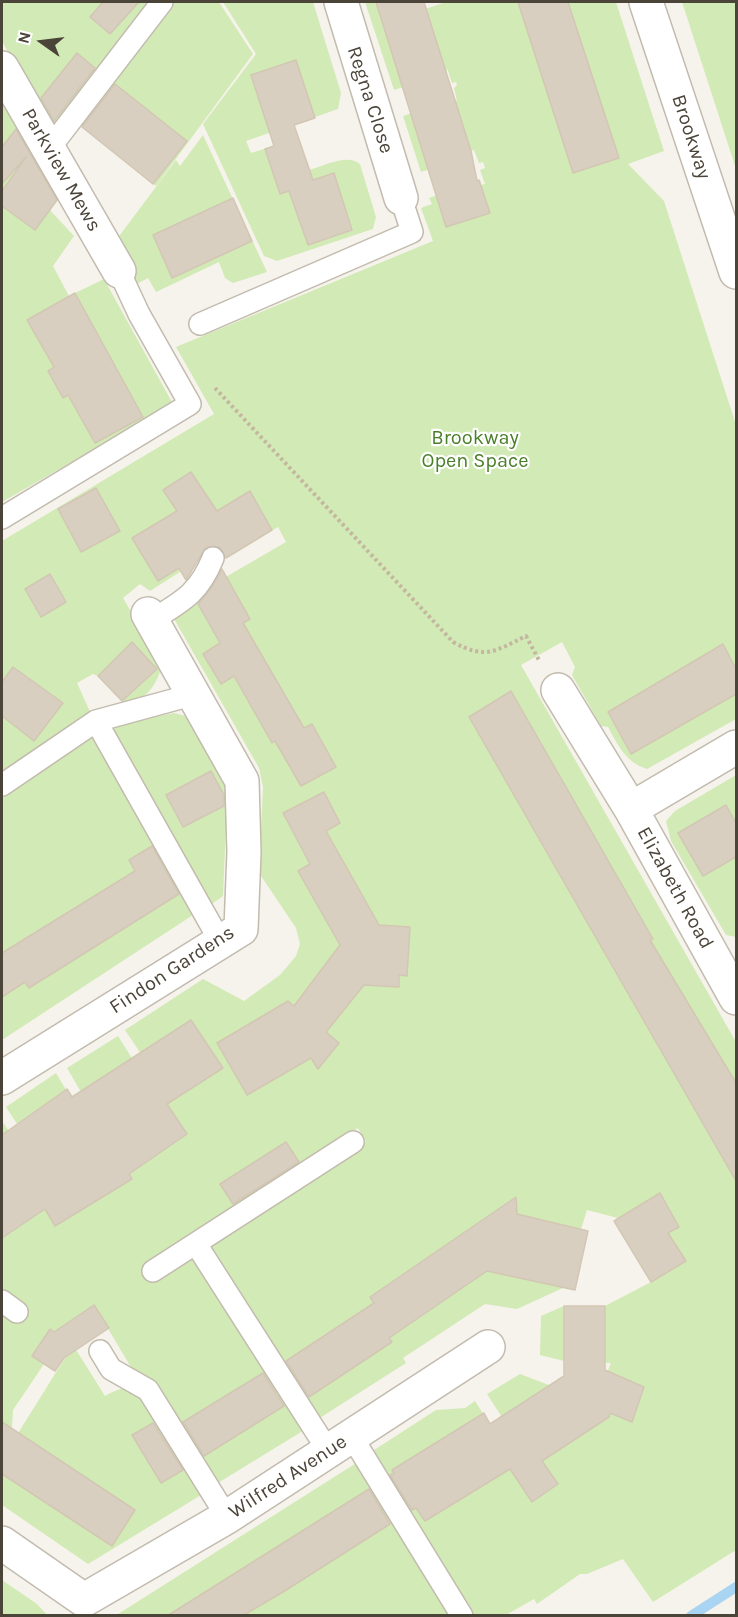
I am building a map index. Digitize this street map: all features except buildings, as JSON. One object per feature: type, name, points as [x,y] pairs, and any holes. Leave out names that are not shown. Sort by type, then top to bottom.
[{"type":"street","name":"Regna Close","points":[[340,2],[401,198]]},
{"type":"street","name":"Brookway","points":[[646,2],[736,272]]},
{"type":"street","name":"Parkview Mews","points":[[2,68],[119,271]]},
{"type":"street","name":"Findon Gardens","points":[[2,1078],[240,929],[244,852],[242,781],[150,617]]},
{"type":"street","name":"Elizabeth Road","points":[[558,690],[631,809],[736,998]]},
{"type":"street","name":"Elizabeth Road","points":[[631,809],[736,747]]},
{"type":"street","name":"Wilfred Avenue","points":[[81,1608],[227,1517],[489,1347]]},
{"type":"street","points":[[2,1543],[81,1608]]},
{"type":"lane","points":[[49,149],[162,2]]},
{"type":"lane","points":[[200,324],[412,232],[401,198]]},
{"type":"lane","points":[[2,518],[190,404],[139,314],[119,271]]},
{"type":"lane","points":[[150,617],[192,594],[206,576],[213,558]]},
{"type":"lane","points":[[2,786],[96,721],[195,694]]},
{"type":"lane","points":[[96,721],[220,941]]},
{"type":"lane","points":[[153,1271],[353,1142]]},
{"type":"lane","points":[[196,1244],[462,1616]]},
{"type":"lane","points":[[100,1351],[111,1369],[148,1390],[227,1517]]},
{"type":"path","points":[[209,382],[453,642],[472,652],[490,654],[526,636],[558,690]]},
{"type":"green space","points":[[2,2],[149,2],[129,25],[131,32],[51,129],[2,41]]},
{"type":"green space","points":[[173,2],[219,2],[253,54],[156,186],[80,125]]},
{"type":"green space","points":[[223,2],[313,2],[341,93],[338,109],[246,141],[251,153],[299,138],[309,170],[342,160],[355,161],[360,164],[376,217],[373,229],[277,261],[264,256],[203,124],[256,54]]},
{"type":"green space","name":"Brookway Open Space","points":[[365,2],[409,2],[413,13],[446,2],[616,2],[664,151],[628,164],[664,201],[736,425],[736,719],[647,769],[633,762],[619,746],[608,727],[601,726],[572,675],[575,667],[562,642],[521,665],[736,1042],[736,1550],[653,1602],[623,1559],[587,1574],[580,1574],[537,1604],[534,1599],[506,1615],[466,1615],[368,1454],[436,1410],[465,1408],[475,1401],[516,1465],[523,1450],[487,1394],[520,1374],[549,1385],[582,1435],[611,1363],[564,1361],[540,1355],[541,1316],[564,1306],[605,1306],[651,1282],[638,1251],[618,1218],[587,1210],[581,1229],[588,1231],[579,1271],[568,1268],[563,1288],[517,1309],[485,1304],[403,1358],[406,1363],[315,1421],[204,1247],[366,1141],[358,1128],[292,1172],[195,1250],[306,1429],[213,1486],[135,1374],[94,1305],[54,1332],[49,1330],[33,1355],[44,1364],[13,1410],[12,1427],[2,1443],[2,1121],[43,1181],[41,1161],[6,1107],[56,1073],[90,1130],[81,1092],[67,1068],[118,1036],[153,1092],[173,1113],[167,1104],[172,1100],[125,1030],[203,979],[244,1001],[280,975],[296,956],[300,944],[296,928],[259,873],[263,787],[259,768],[169,610],[286,542],[278,527],[244,547],[238,545],[209,499],[194,563],[150,591],[140,584],[123,598],[162,665],[150,690],[146,695],[127,706],[98,676],[93,674],[77,683],[91,714],[2,777],[2,541],[214,414],[176,347],[433,241],[421,208],[432,204],[429,198],[480,180],[481,185],[485,184],[480,170],[485,168],[483,162],[479,163],[474,150],[471,151],[472,155],[421,172],[403,116],[454,99],[457,101],[454,88],[457,85],[456,82],[452,83],[447,68],[447,73],[394,90]]},
{"type":"green space","points":[[682,2],[736,2],[736,169]]},
{"type":"green space","points":[[2,100],[58,198],[50,210],[74,236],[53,266],[69,296],[104,279],[173,404],[2,502]]},
{"type":"green space","points":[[203,135],[267,272],[233,283],[225,278],[219,262],[156,292],[148,278],[137,284],[114,243],[176,160],[180,166]]},
{"type":"green space","points":[[174,713],[193,718],[228,779],[223,896],[209,906],[106,727]]},
{"type":"green space","points":[[90,734],[196,913],[2,1040],[2,796]]},
{"type":"green space","points":[[736,775],[736,937],[726,935],[671,841],[666,821],[675,811]]},
{"type":"green space","points":[[73,1345],[105,1396],[122,1389],[131,1388],[141,1391],[206,1492],[88,1564],[2,1505],[2,1459]]},
{"type":"green space","points":[[361,1460],[456,1616],[115,1616]]},
{"type":"green space","points":[[2,1580],[37,1604],[47,1615],[2,1615]]},
{"type":"waterway","points":[[691,1616],[736,1587]]}]
